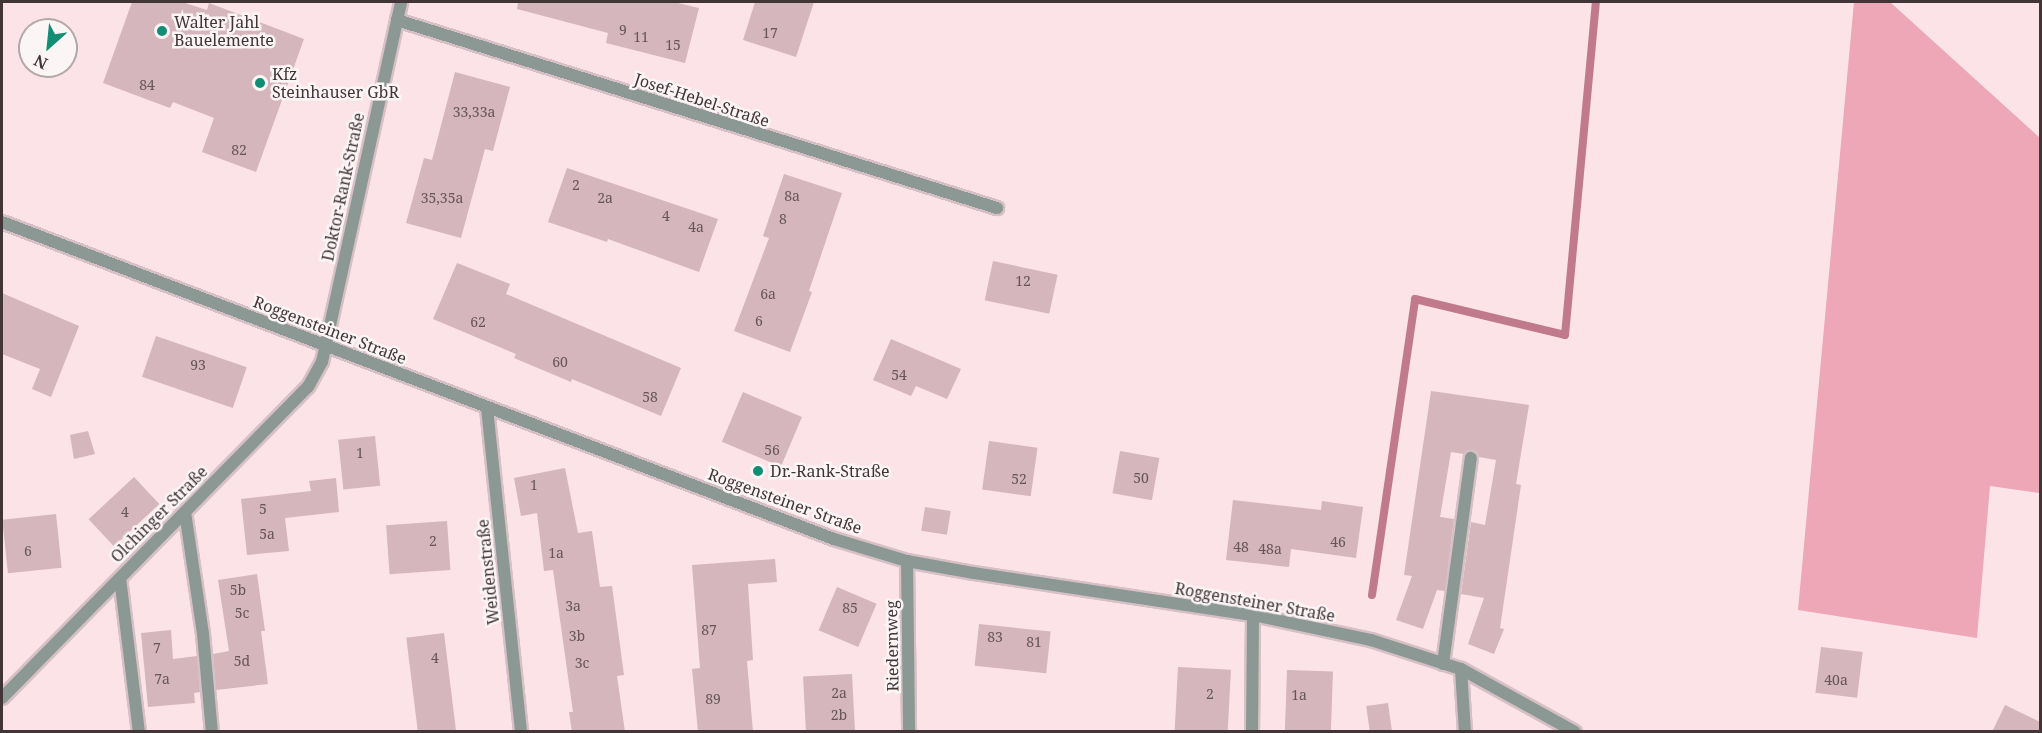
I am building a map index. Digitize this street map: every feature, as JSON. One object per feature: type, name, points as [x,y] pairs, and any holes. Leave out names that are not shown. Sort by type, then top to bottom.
[{"type":"street","name":"Doktor-Rank-Straße","points":[[328,346],[401,2]]},
{"type":"street","name":"Josef-Hebel-Straße","points":[[397,20],[997,208]]},
{"type":"street","name":"Roggensteiner Straße","points":[[2,222],[834,538],[907,561],[1253,615],[1371,640],[1461,669],[1575,732]]},
{"type":"street","name":"Olchinger Straße","points":[[2,698],[308,387],[328,346]]},
{"type":"street","name":"Weidenstraße","points":[[487,408],[521,732]]},
{"type":"street","points":[[1443,664],[1470,458]]},
{"type":"street","points":[[185,512],[203,634],[212,732]]},
{"type":"street","name":"Riedernweg","points":[[907,561],[909,732]]},
{"type":"street","points":[[120,578],[139,732]]},
{"type":"street","points":[[1252,732],[1253,615]]},
{"type":"street","points":[[1461,669],[1465,732]]},
{"type":"shaded area","points":[[1854,2],[1890,2],[2040,138],[2040,493],[1990,486],[1977,638],[1798,610]]},
{"type":"building","points":[[132,2],[182,2],[207,10],[209,3],[304,39],[256,172],[202,152],[214,118],[173,102],[170,108],[103,83]]},
{"type":"building","points":[[518,2],[674,2],[699,8],[685,63],[606,43],[608,33],[517,9]]},
{"type":"building","points":[[755,2],[814,2],[796,57],[743,40]]},
{"type":"building","points":[[455,72],[510,87],[493,151],[485,149],[461,238],[406,223],[424,158],[432,160]]},
{"type":"building","points":[[567,168],[718,219],[699,272],[608,239],[607,242],[548,222]]},
{"type":"building","points":[[784,174],[842,193],[809,291],[812,292],[790,352],[734,331],[769,238],[763,236]]},
{"type":"building","points":[[993,261],[1058,275],[1049,314],[985,300]]},
{"type":"building","points":[[457,263],[510,284],[506,294],[681,368],[661,416],[514,358],[516,354],[433,319]]},
{"type":"building","points":[[2,293],[79,326],[51,397],[32,389],[40,369],[2,354]]},
{"type":"building","points":[[156,336],[247,367],[233,408],[142,377]]},
{"type":"building","points":[[891,339],[961,369],[947,399],[916,386],[911,396],[873,380]]},
{"type":"building","points":[[1431,391],[1529,405],[1516,484],[1521,485],[1500,628],[1504,629],[1494,654],[1468,644],[1484,598],[1461,594],[1471,522],[1485,525],[1496,460],[1479,457],[1473,450],[1464,454],[1451,452],[1440,517],[1454,519],[1445,591],[1437,590],[1423,629],[1396,620],[1412,576],[1404,575]]},
{"type":"building","points":[[743,392],[802,417],[781,467],[722,442]]},
{"type":"building","points":[[88,431],[95,454],[74,459],[70,435]]},
{"type":"building","points":[[375,436],[380,486],[343,490],[338,440]]},
{"type":"building","points":[[989,441],[1038,448],[1031,496],[982,490]]},
{"type":"building","points":[[1120,451],[1159,458],[1152,500],[1113,493]]},
{"type":"building","points":[[565,468],[578,533],[592,531],[600,587],[612,586],[624,675],[617,676],[625,732],[572,732],[569,712],[573,712],[553,570],[544,571],[537,513],[521,516],[514,478]]},
{"type":"building","points":[[134,477],[159,504],[114,546],[89,519]]},
{"type":"building","points":[[336,478],[339,512],[285,518],[289,551],[247,555],[241,499],[311,491],[309,481]]},
{"type":"building","points":[[1233,500],[1321,510],[1322,501],[1363,507],[1356,558],[1291,549],[1289,567],[1226,560]]},
{"type":"building","points":[[925,507],[951,511],[947,535],[921,531]]},
{"type":"building","points":[[56,514],[62,568],[8,573],[2,520]]},
{"type":"building","points":[[447,521],[450,570],[390,574],[386,525]]},
{"type":"building","points":[[775,559],[777,582],[748,584],[753,660],[747,661],[753,732],[698,732],[692,669],[700,668],[692,565]]},
{"type":"building","points":[[257,574],[265,631],[261,631],[268,684],[216,690],[213,654],[229,651],[218,580]]},
{"type":"building","points":[[837,587],[877,604],[858,647],[819,630]]},
{"type":"building","points":[[979,624],[1051,632],[1046,673],[975,666]]},
{"type":"building","points":[[171,630],[173,659],[197,656],[200,692],[194,693],[195,703],[148,707],[141,633]]},
{"type":"building","points":[[444,633],[456,732],[418,732],[406,638]]},
{"type":"building","points":[[1821,647],[1863,652],[1857,698],[1815,693]]},
{"type":"building","points":[[1178,667],[1231,670],[1228,732],[1175,732]]},
{"type":"building","points":[[1287,670],[1333,672],[1331,732],[1285,732]]},
{"type":"building","points":[[852,674],[855,732],[806,732],[803,677]]},
{"type":"building","points":[[1388,703],[1392,732],[1370,732],[1366,706]]},
{"type":"building","points":[[2005,705],[2040,722],[2040,732],[1992,732]]},
{"type":"waterway","points":[[1372,595],[1415,299],[1565,335],[1596,2]]},
{"type":"place","name":"Walter Jahl Bauelemente","points":[[162,31]]},
{"type":"place","name":"Kfz Steinhauser GbR","points":[[260,83]]},
{"type":"place","name":"Dr.-Rank-Straße","points":[[758,471]]}]
